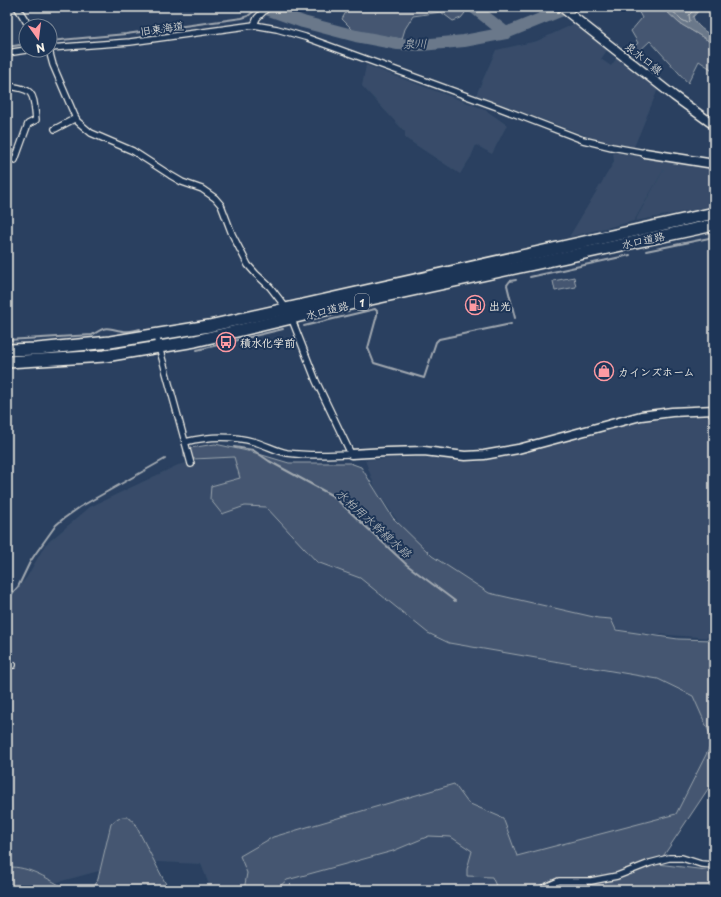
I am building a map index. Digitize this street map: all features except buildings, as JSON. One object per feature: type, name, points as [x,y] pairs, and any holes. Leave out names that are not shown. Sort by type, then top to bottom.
[{"type":"highway","name":"水口道路","points":[[7,350],[37,349],[156,336],[714,213]]},
{"type":"highway","name":"水口道路","points":[[7,362],[105,356],[159,348],[246,330],[371,299],[714,225]]},
{"type":"street","points":[[16,7],[24,18]]},
{"type":"street","points":[[254,25],[257,18],[268,7]]},
{"type":"street","name":"泉水口線","points":[[561,7],[674,96],[714,125]]},
{"type":"street","name":"旧東海道","points":[[58,48],[130,42],[254,25],[277,29],[305,37],[584,140],[646,153]]},
{"type":"street","points":[[7,53],[18,51]]},
{"type":"street","points":[[51,58],[80,125],[91,133],[134,151],[182,182],[202,189],[221,205],[232,234],[248,265],[270,287],[287,308],[316,381],[352,454]]},
{"type":"street","points":[[7,86],[17,87],[28,91],[34,97],[36,120],[28,124],[15,160]]},
{"type":"street","points":[[55,128],[76,118]]},
{"type":"street","points":[[646,153],[714,164]]},
{"type":"street","points":[[156,336],[191,464]]},
{"type":"street","points":[[185,442],[214,436],[254,442],[285,453],[308,455],[424,451],[465,456],[484,455],[518,449],[642,416],[672,412],[714,410]]},
{"type":"street","points":[[539,890],[559,881],[591,881],[617,876],[650,863],[669,858],[682,858],[701,864],[714,865]]},
{"type":"shaded area","points":[[349,7],[460,7],[465,13],[461,18],[453,21],[441,12],[413,16],[405,29],[402,39],[355,32],[342,19]]},
{"type":"shaded area","points":[[636,7],[662,7],[679,23],[714,44],[714,71],[699,61],[688,83],[650,41],[636,54],[631,50],[638,43],[631,31],[642,18]]},
{"type":"shaded area","points":[[576,23],[608,49],[601,59],[611,66],[618,56],[658,89],[634,147],[601,141],[476,95],[496,50],[537,41]]},
{"type":"shaded area","points":[[366,65],[484,109],[507,125],[492,154],[476,145],[471,157],[460,174],[405,138],[405,132],[362,86]]},
{"type":"shaded area","points":[[613,152],[714,168],[714,206],[635,221],[665,167],[634,221],[569,237],[614,162]]},
{"type":"shaded area","points":[[574,277],[576,287],[555,291],[553,281]]},
{"type":"shaded area","points":[[714,416],[714,637],[712,638],[625,632],[586,616],[489,594],[412,542],[376,490],[365,460],[421,457],[478,462],[642,421]]},
{"type":"shaded area","points":[[215,444],[252,452],[289,463],[350,463],[361,467],[393,518],[432,556],[489,593],[598,618],[611,619],[616,630],[678,639],[714,640],[714,780],[658,864],[714,871],[713,890],[494,890],[496,886],[492,877],[467,876],[467,869],[472,851],[451,837],[429,836],[393,851],[287,880],[275,890],[244,890],[247,873],[240,856],[273,837],[454,784],[468,803],[503,818],[517,856],[676,814],[713,741],[693,696],[658,679],[449,643],[428,633],[360,578],[317,562],[266,507],[245,506],[222,514],[210,499],[211,486],[240,478],[234,457],[194,459],[184,457],[184,449]]},
{"type":"shaded area","points":[[233,452],[359,575],[452,641],[582,667],[660,678],[694,694],[714,740],[677,816],[498,890],[211,890],[201,864],[136,861],[47,885],[7,890],[7,602],[27,577],[45,545],[90,507],[178,465]]},
{"type":"shaded area","points":[[128,817],[134,822],[169,890],[93,890],[98,879],[111,824],[118,818]]},
{"type":"shaded area","points":[[7,867],[15,867],[31,871],[68,890],[7,890]]},
{"type":"water","points":[[662,7],[714,7],[714,13],[700,9],[693,17],[699,26],[714,37],[714,44],[679,23]]},
{"type":"waterway","points":[[58,40],[126,34],[242,18],[248,16],[259,7]]},
{"type":"waterway","name":"泉川","points":[[261,7],[303,22],[356,36],[398,44],[421,45],[464,41],[506,33],[570,7]]},
{"type":"waterway","points":[[473,7],[506,33]]},
{"type":"waterway","points":[[7,47],[18,45]]},
{"type":"waterway","points":[[646,251],[714,237]]},
{"type":"waterway","points":[[530,277],[630,255]]},
{"type":"waterway","points":[[515,318],[507,285],[510,281],[516,280]]},
{"type":"waterway","points":[[304,326],[375,309],[377,311],[377,315],[368,348],[374,363],[424,378],[436,342],[439,339],[511,324]]},
{"type":"waterway","points":[[7,340],[92,335],[105,328],[125,331],[140,329]]},
{"type":"waterway","points":[[197,350],[283,329]]},
{"type":"waterway","name":"水柏用水幹線水路","points":[[234,447],[253,450],[269,461],[333,496],[407,565],[455,601]]},
{"type":"waterway","name":"水柏用水幹線水路","points":[[7,599],[18,587],[30,562],[56,525],[80,507],[165,459]]},
{"type":"place","name":"出光","points":[[475,305]]},
{"type":"place","name":"積水化学前","points":[[226,342]]},
{"type":"place","name":"カインズホーム","points":[[604,371]]}]
